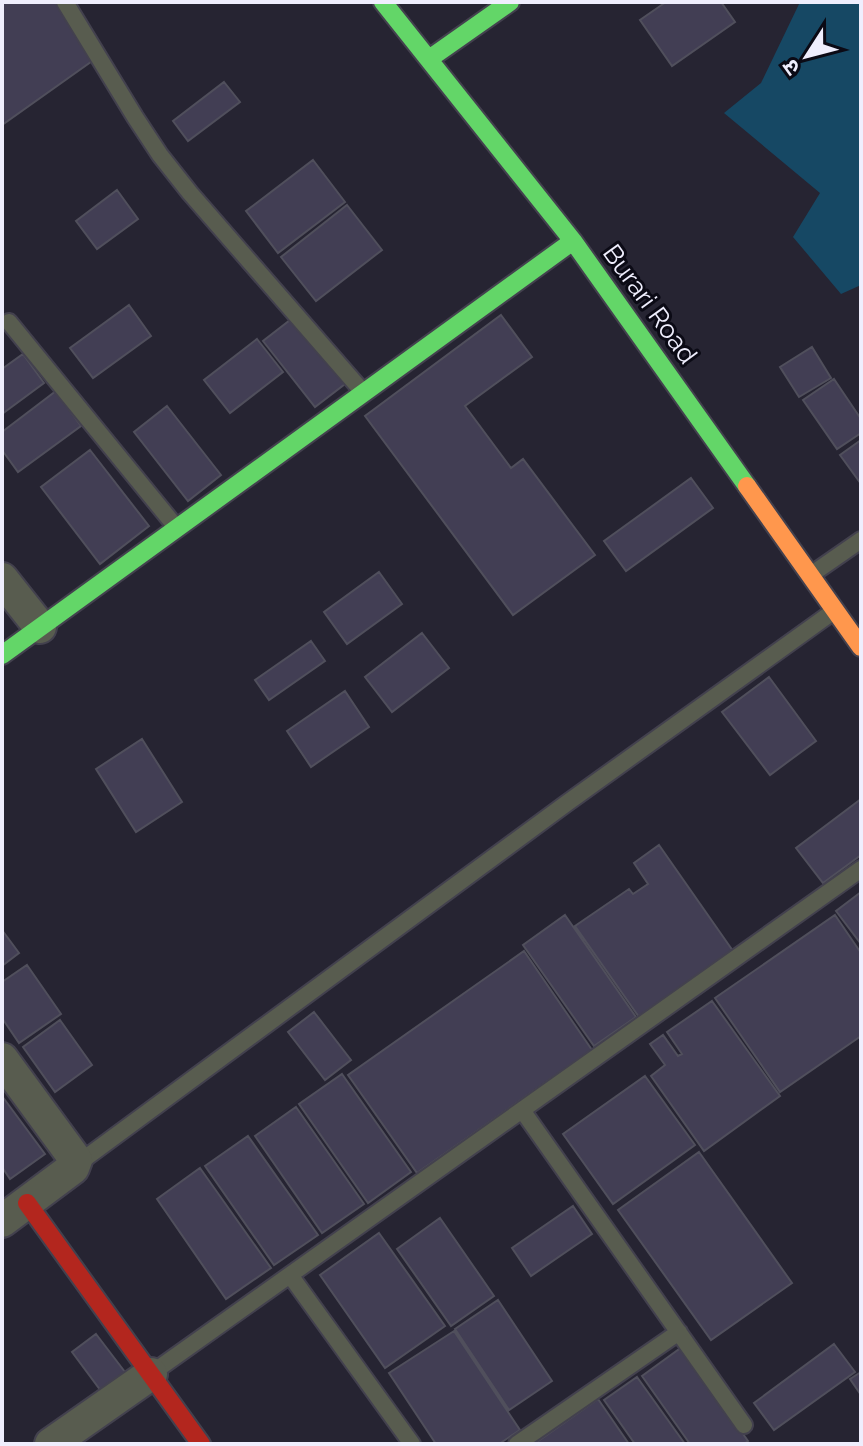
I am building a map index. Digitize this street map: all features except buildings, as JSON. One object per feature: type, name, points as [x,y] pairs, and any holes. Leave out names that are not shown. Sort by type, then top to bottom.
[{"type":"street","name":"Burari Road","points":[[383,2],[573,241],[861,647]]},
{"type":"street","points":[[429,59],[474,12],[510,2]]},
{"type":"street","points":[[2,655],[573,241]]},
{"type":"street","points":[[2,579],[40,627]]},
{"type":"street","points":[[2,1059],[74,1156],[76,1165],[14,1212],[151,1374],[201,1444]]},
{"type":"street","points":[[63,1441],[151,1374]]},
{"type":"lane","points":[[65,2],[160,155],[364,393]]},
{"type":"lane","points":[[9,322],[177,528]]},
{"type":"lane","points":[[810,574],[861,540]]},
{"type":"lane","points":[[76,1165],[567,803],[836,610]]},
{"type":"lane","points":[[151,1374],[861,869]]},
{"type":"lane","points":[[522,1110],[744,1425]]},
{"type":"lane","points":[[290,1275],[412,1444]]},
{"type":"lane","points":[[517,1444],[679,1332]]},
{"type":"water","points":[[800,2],[861,2],[861,285],[841,294],[793,237],[820,193],[724,113],[761,83]]},
{"type":"traffic: fast","points":[[383,2],[573,241],[747,486]]},
{"type":"traffic: fast","points":[[429,59],[510,2]]},
{"type":"traffic: fast","points":[[2,655],[573,241]]},
{"type":"traffic: slow","points":[[747,486],[861,647]]},
{"type":"traffic: jam","points":[[27,1203],[201,1444]]}]
